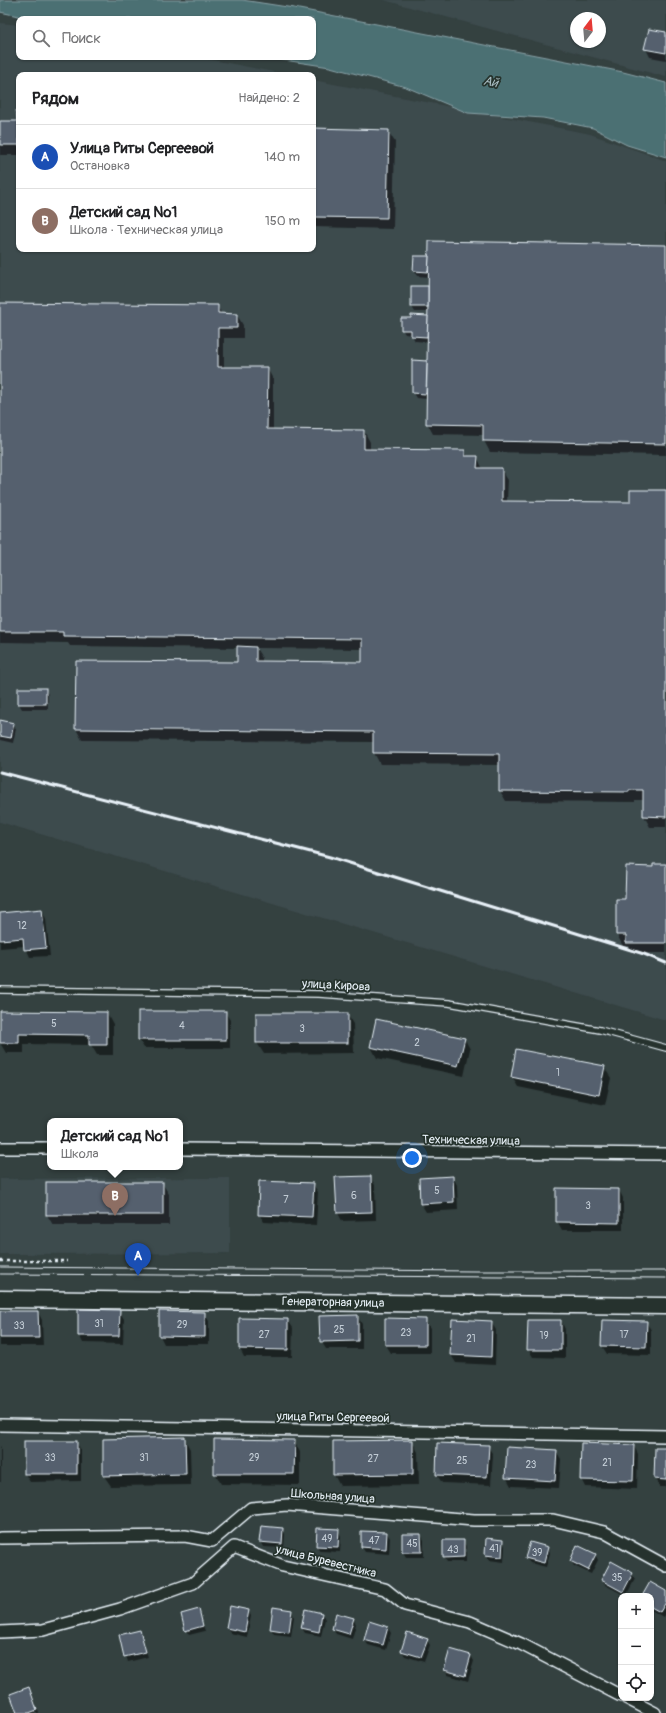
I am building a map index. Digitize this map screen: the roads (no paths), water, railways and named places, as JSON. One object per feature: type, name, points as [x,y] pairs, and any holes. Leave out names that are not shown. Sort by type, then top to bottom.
[{"type":"main road","name":"Генераторная улица","points":[[0,1299],[666,1306]]},
{"type":"street","points":[[0,1148],[47,1148]]},
{"type":"street","name":"Техническая улица","points":[[183,1149],[666,1154]]},
{"type":"street","name":"улица Риты Сергеевой","points":[[0,1425],[666,1436]]},
{"type":"street","name":"Школьная улица","points":[[212,1541],[251,1508],[287,1505],[474,1520],[552,1520],[604,1532],[666,1566]]},
{"type":"street","points":[[0,1538],[185,1536],[212,1541]]},
{"type":"street","name":"улица Буревестника","points":[[212,1541],[234,1547],[284,1566],[385,1589],[405,1605],[470,1622],[521,1644],[618,1694]]},
{"type":"street","points":[[0,1632],[42,1630],[120,1609],[193,1583],[234,1547]]},
{"type":"street","points":[[632,1701],[655,1713]]},
{"type":"lane","name":"улица Кирова","points":[[0,990],[320,994],[449,1003],[600,1030],[666,1048]]},
{"type":"water","name":"Ай","points":[[0,0],[242,0],[294,8],[623,72],[666,83],[666,157],[627,145],[593,128],[543,118],[468,113],[406,87],[330,67],[284,60],[316,60],[316,16],[18,16],[0,12]]},
{"type":"tram line","points":[[0,1267],[666,1271]]},
{"type":"tram line","points":[[0,1274],[666,1278]]},
{"type":"railway","points":[[0,772],[330,857],[644,954],[666,963]]},
{"type":"place","name":"Детский сад №1","points":[[115,1216]]},
{"type":"place","name":"Улица Риты Сергеевой","points":[[138,1276]]}]
